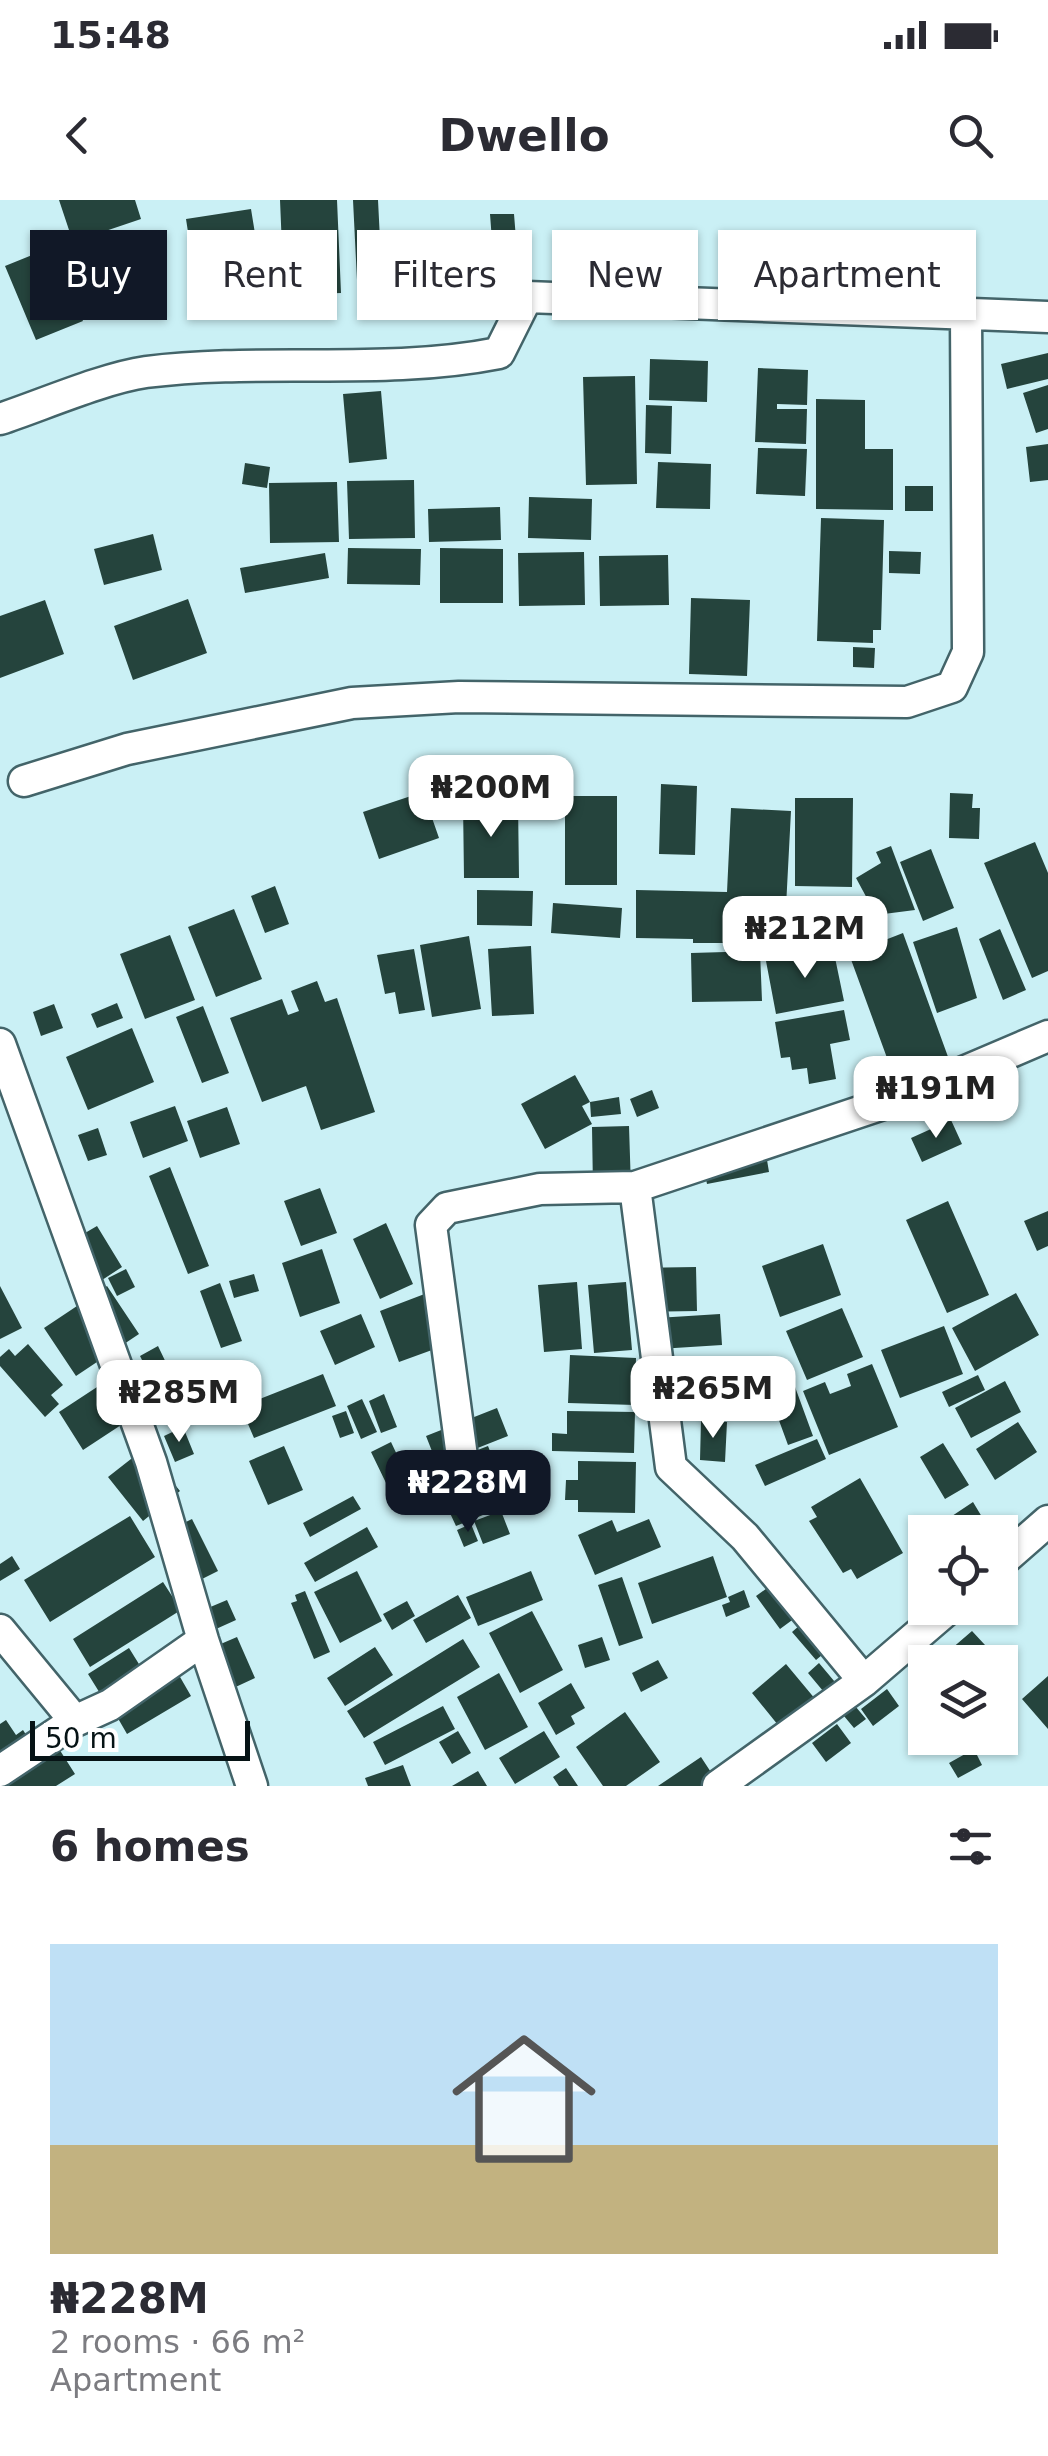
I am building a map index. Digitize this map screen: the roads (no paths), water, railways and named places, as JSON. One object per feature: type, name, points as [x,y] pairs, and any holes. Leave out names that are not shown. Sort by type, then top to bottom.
[{"type":"street","points":[[0,419],[142,373],[210,366],[316,367],[461,360],[499,353],[527,297],[718,305]]},
{"type":"street","points":[[976,316],[1048,317]]},
{"type":"street","points":[[24,781],[127,749],[352,704],[459,698],[906,702],[952,687],[968,652],[966,320]]},
{"type":"street","points":[[465,1479],[431,1225],[447,1208],[540,1189],[634,1188],[907,1096],[1048,1036]]},
{"type":"street","points":[[0,1044],[151,1462],[252,1786]]},
{"type":"street","points":[[634,1188],[671,1467],[745,1538],[864,1681]]},
{"type":"street","points":[[1018,1547],[1048,1521]]},
{"type":"street","points":[[718,1786],[864,1681],[929,1625]]},
{"type":"street","points":[[0,1630],[74,1721]]},
{"type":"street","points":[[0,1771],[74,1721],[110,1705],[204,1640]]}]
